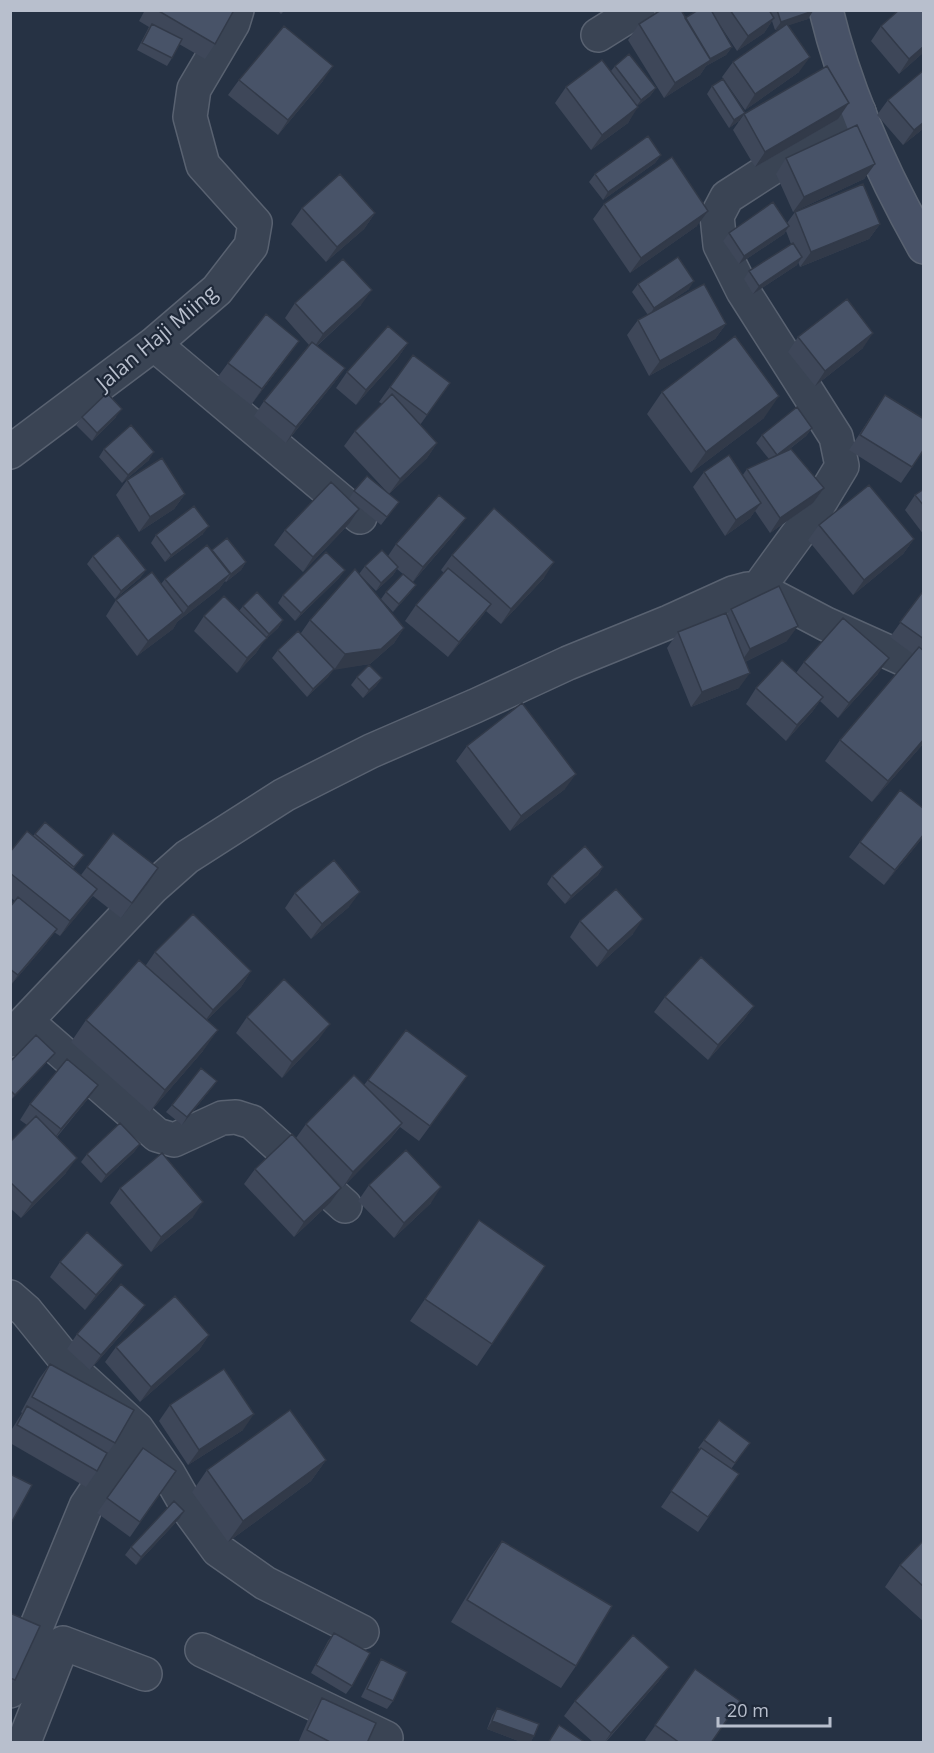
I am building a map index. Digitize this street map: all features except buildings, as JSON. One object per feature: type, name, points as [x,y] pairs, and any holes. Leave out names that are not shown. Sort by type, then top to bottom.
[{"type":"street","name":"Jalan Haji Miing","points":[[10,452],[154,344],[217,290],[251,246],[255,223],[203,165],[190,117],[194,89],[233,23],[237,10]]},
{"type":"street","points":[[598,35],[638,10]]},
{"type":"street","points":[[826,10],[833,40],[859,112],[899,203],[924,247]]},
{"type":"street","points":[[757,590],[816,509],[842,466],[836,437],[743,291],[720,245],[717,216],[727,197],[859,112]]},
{"type":"street","points":[[154,344],[360,517]]},
{"type":"street","points":[[345,1206],[252,1122],[236,1117],[222,1118],[174,1140],[158,1135],[18,1031],[152,888],[187,856],[284,795],[371,750],[733,593],[748,589],[763,591],[826,624],[924,668]]},
{"type":"street","points":[[10,1298],[26,1311],[77,1374],[137,1429],[168,1473],[191,1513],[218,1550],[265,1583],[362,1632]]},
{"type":"street","points":[[10,1691],[86,1506],[137,1429]]},
{"type":"street","points":[[24,1743],[63,1643],[145,1674]]},
{"type":"street","points":[[202,1650],[386,1738],[384,1743]]}]
